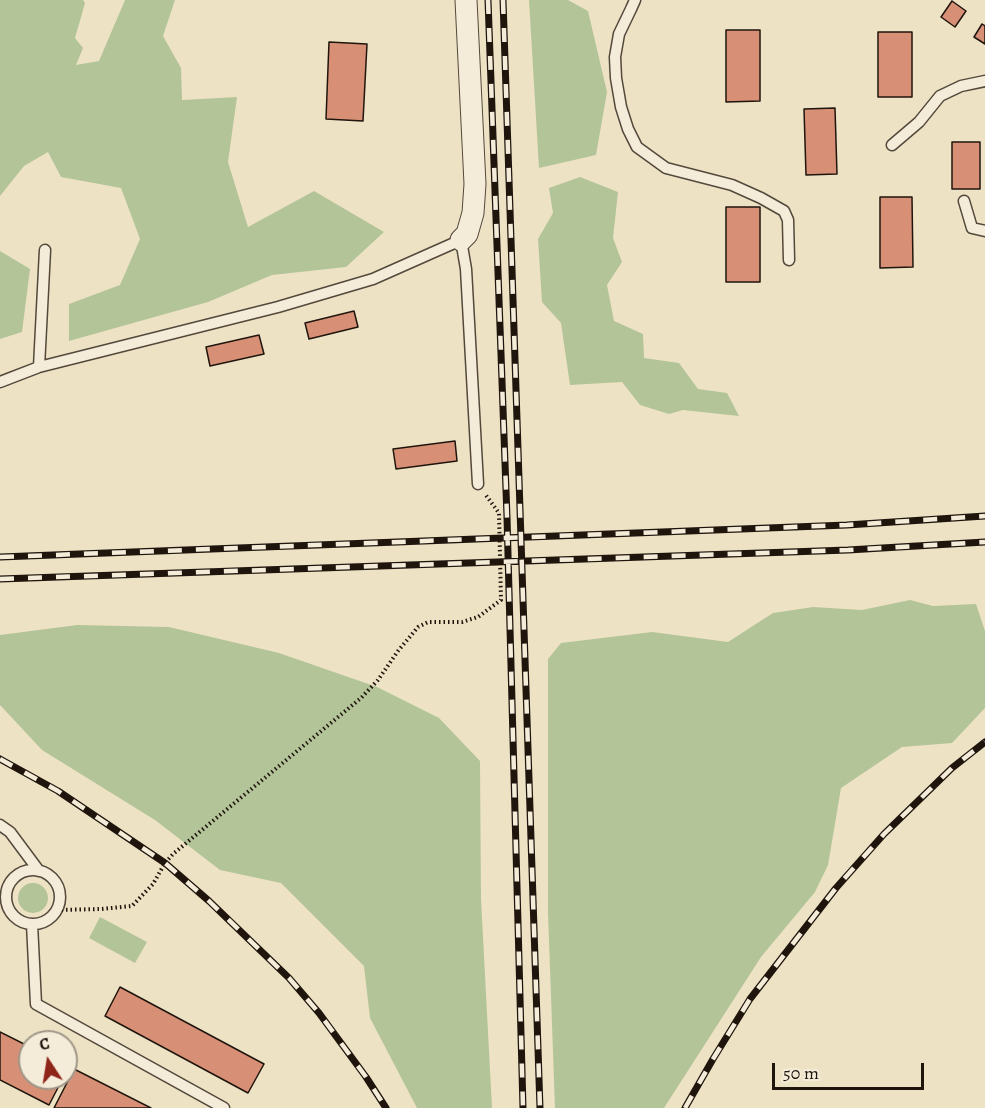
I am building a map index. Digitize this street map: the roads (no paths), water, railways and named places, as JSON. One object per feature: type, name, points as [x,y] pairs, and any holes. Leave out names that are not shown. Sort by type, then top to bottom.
[{"type":"street","points":[[461,240],[467,234],[473,213],[475,184],[466,0]]},
{"type":"lane","points":[[634,0],[632,9],[619,34],[615,57],[621,107],[637,147],[666,168],[732,185],[784,211],[788,220],[789,260]]},
{"type":"lane","points":[[892,145],[919,122],[940,96],[961,86],[985,81]]},
{"type":"lane","points":[[964,201],[972,228],[985,231]]},
{"type":"lane","points":[[0,382],[39,367],[278,307],[373,279],[461,240],[466,269],[478,484]]},
{"type":"lane","points":[[39,367],[45,250]]},
{"type":"lane","points":[[0,825],[10,832],[39,871]]},
{"type":"lane","points":[[28,871],[39,871],[48,875],[60,891],[57,910],[42,923],[22,922],[13,915],[8,907],[6,895],[10,884],[17,876],[28,871]]},
{"type":"lane","points":[[32,924],[36,1004],[224,1108]]},
{"type":"railway","points":[[488,0],[507,517],[523,1108]]},
{"type":"railway","points":[[503,0],[540,1108]]},
{"type":"railway","points":[[0,557],[847,525],[985,516]]},
{"type":"railway","points":[[0,579],[848,550],[985,542]]},
{"type":"railway","points":[[685,1108],[750,999],[836,888],[884,834],[952,768],[985,742]]},
{"type":"railway","points":[[0,759],[58,791],[165,863],[209,901],[289,978],[319,1013],[386,1108]]}]
